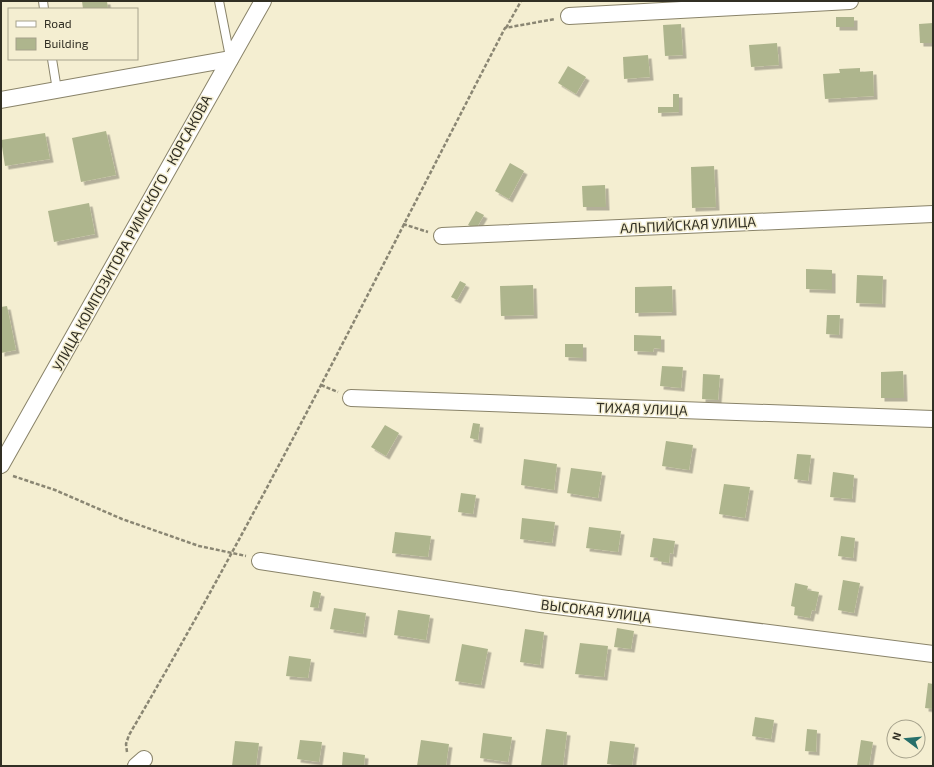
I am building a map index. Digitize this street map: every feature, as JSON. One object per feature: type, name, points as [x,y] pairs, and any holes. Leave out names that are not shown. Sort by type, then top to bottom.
[{"type":"street","name":"УЛИЦА КОМПОЗИТОРА РИМСКОГО - КОРСАКОВА","points":[[4,469],[263,1]]},
{"type":"street","points":[[569,16],[850,1]]},
{"type":"street","points":[[1,100],[230,60]]},
{"type":"street","name":"АЛЬПИЙСКАЯ УЛИЦА","points":[[442,236],[933,214]]},
{"type":"street","name":"ТИХАЯ УЛИЦА","points":[[351,398],[933,420]]},
{"type":"street","name":"ВЫСОКАЯ УЛИЦА","points":[[260,560],[541,604],[933,654]]},
{"type":"lane","points":[[219,1],[230,60]]},
{"type":"lane","points":[[52,60],[57,90]]},
{"type":"path","points":[[136,759],[126,744],[129,735],[322,385],[403,224],[505,28],[521,1]]},
{"type":"path","points":[[505,28],[569,16]]},
{"type":"path","points":[[403,224],[442,236]]},
{"type":"path","points":[[4,469],[136,524],[199,546],[231,552],[260,560]]},
{"type":"building","points":[[82,1],[107,1],[108,8],[83,8]]},
{"type":"building","points":[[836,17],[854,17],[854,27],[836,27]]},
{"type":"building","points":[[933,23],[933,43],[920,43],[919,24]]},
{"type":"building","points":[[681,24],[683,55],[665,56],[663,25]]},
{"type":"building","points":[[777,43],[779,65],[751,67],[749,45]]},
{"type":"building","points":[[648,55],[650,77],[624,79],[623,57]]},
{"type":"building","points":[[568,66],[586,77],[576,94],[558,83]]},
{"type":"building","points":[[860,68],[860,72],[873,71],[874,96],[825,99],[823,74],[840,73],[839,69]]},
{"type":"building","points":[[673,94],[679,94],[679,112],[658,113],[658,107],[673,107]]},
{"type":"building","points":[[106,131],[116,175],[81,182],[72,138]]},
{"type":"building","points":[[45,133],[50,159],[5,166],[1,140]]},
{"type":"building","points":[[510,163],[524,171],[509,199],[495,191]]},
{"type":"building","points":[[714,166],[716,207],[692,208],[691,167]]},
{"type":"building","points":[[605,185],[606,207],[583,207],[582,186]]},
{"type":"building","points":[[89,203],[95,234],[54,242],[48,211]]},
{"type":"building","points":[[476,211],[484,215],[476,229],[468,225]]},
{"type":"building","points":[[806,269],[832,270],[832,290],[806,289]]},
{"type":"building","points":[[857,275],[883,276],[882,304],[856,303]]},
{"type":"building","points":[[460,281],[466,284],[457,300],[451,297]]},
{"type":"building","points":[[533,285],[534,315],[501,316],[500,286]]},
{"type":"building","points":[[672,286],[673,312],[635,313],[635,287]]},
{"type":"building","points":[[7,306],[16,350],[1,353],[1,307]]},
{"type":"building","points":[[827,315],[840,315],[839,335],[826,334]]},
{"type":"building","points":[[634,335],[661,336],[661,349],[654,348],[653,352],[634,351]]},
{"type":"building","points":[[565,344],[583,344],[583,358],[565,357]]},
{"type":"building","points":[[662,366],[683,367],[681,388],[660,386]]},
{"type":"building","points":[[903,371],[904,398],[881,398],[881,372]]},
{"type":"building","points":[[703,374],[720,375],[718,400],[702,399]]},
{"type":"building","points":[[473,423],[480,424],[478,440],[470,438]]},
{"type":"building","points":[[385,425],[399,433],[386,456],[371,447]]},
{"type":"building","points":[[666,441],[693,445],[689,470],[662,466]]},
{"type":"building","points":[[797,454],[811,455],[808,481],[794,479]]},
{"type":"building","points":[[524,459],[557,464],[554,490],[521,485]]},
{"type":"building","points":[[571,468],[602,472],[598,498],[567,493]]},
{"type":"building","points":[[833,472],[854,475],[852,499],[830,497]]},
{"type":"building","points":[[724,484],[750,487],[745,518],[719,514]]},
{"type":"building","points":[[461,493],[476,495],[473,514],[458,512]]},
{"type":"building","points":[[522,518],[555,522],[552,543],[520,539]]},
{"type":"building","points":[[589,527],[621,531],[618,552],[586,548]]},
{"type":"building","points":[[395,532],[431,536],[428,557],[392,553]]},
{"type":"building","points":[[841,536],[855,538],[853,558],[838,556]]},
{"type":"building","points":[[653,538],[675,541],[673,554],[670,553],[669,563],[658,561],[658,558],[650,557]]},
{"type":"building","points":[[843,580],[860,583],[854,613],[838,610]]},
{"type":"building","points":[[795,583],[808,586],[807,590],[819,592],[815,611],[812,610],[810,618],[794,615],[795,607],[791,606]]},
{"type":"building","points":[[313,591],[321,593],[318,608],[310,607]]},
{"type":"building","points":[[334,608],[366,613],[363,634],[330,629]]},
{"type":"building","points":[[398,610],[430,615],[426,640],[394,635]]},
{"type":"building","points":[[617,628],[634,631],[631,649],[614,647]]},
{"type":"building","points":[[525,629],[544,632],[540,665],[520,662]]},
{"type":"building","points":[[580,643],[608,646],[604,677],[575,674]]},
{"type":"building","points":[[462,644],[488,649],[481,685],[455,681]]},
{"type":"building","points":[[289,656],[311,659],[308,678],[286,676]]},
{"type":"building","points":[[928,683],[933,684],[933,709],[925,708]]},
{"type":"building","points":[[755,717],[774,720],[771,739],[752,736]]},
{"type":"building","points":[[546,729],[567,732],[563,766],[541,766]]},
{"type":"building","points":[[807,729],[817,730],[816,752],[805,751]]},
{"type":"building","points":[[483,733],[512,737],[508,762],[480,758]]},
{"type":"building","points":[[300,740],[322,742],[319,762],[297,759]]},
{"type":"building","points":[[421,740],[449,744],[446,766],[417,766]]},
{"type":"building","points":[[861,740],[873,742],[869,766],[857,766]]},
{"type":"building","points":[[235,741],[259,743],[256,766],[232,766]]},
{"type":"building","points":[[610,741],[635,744],[632,766],[607,764]]},
{"type":"building","points":[[343,752],[365,755],[364,766],[342,766]]}]
